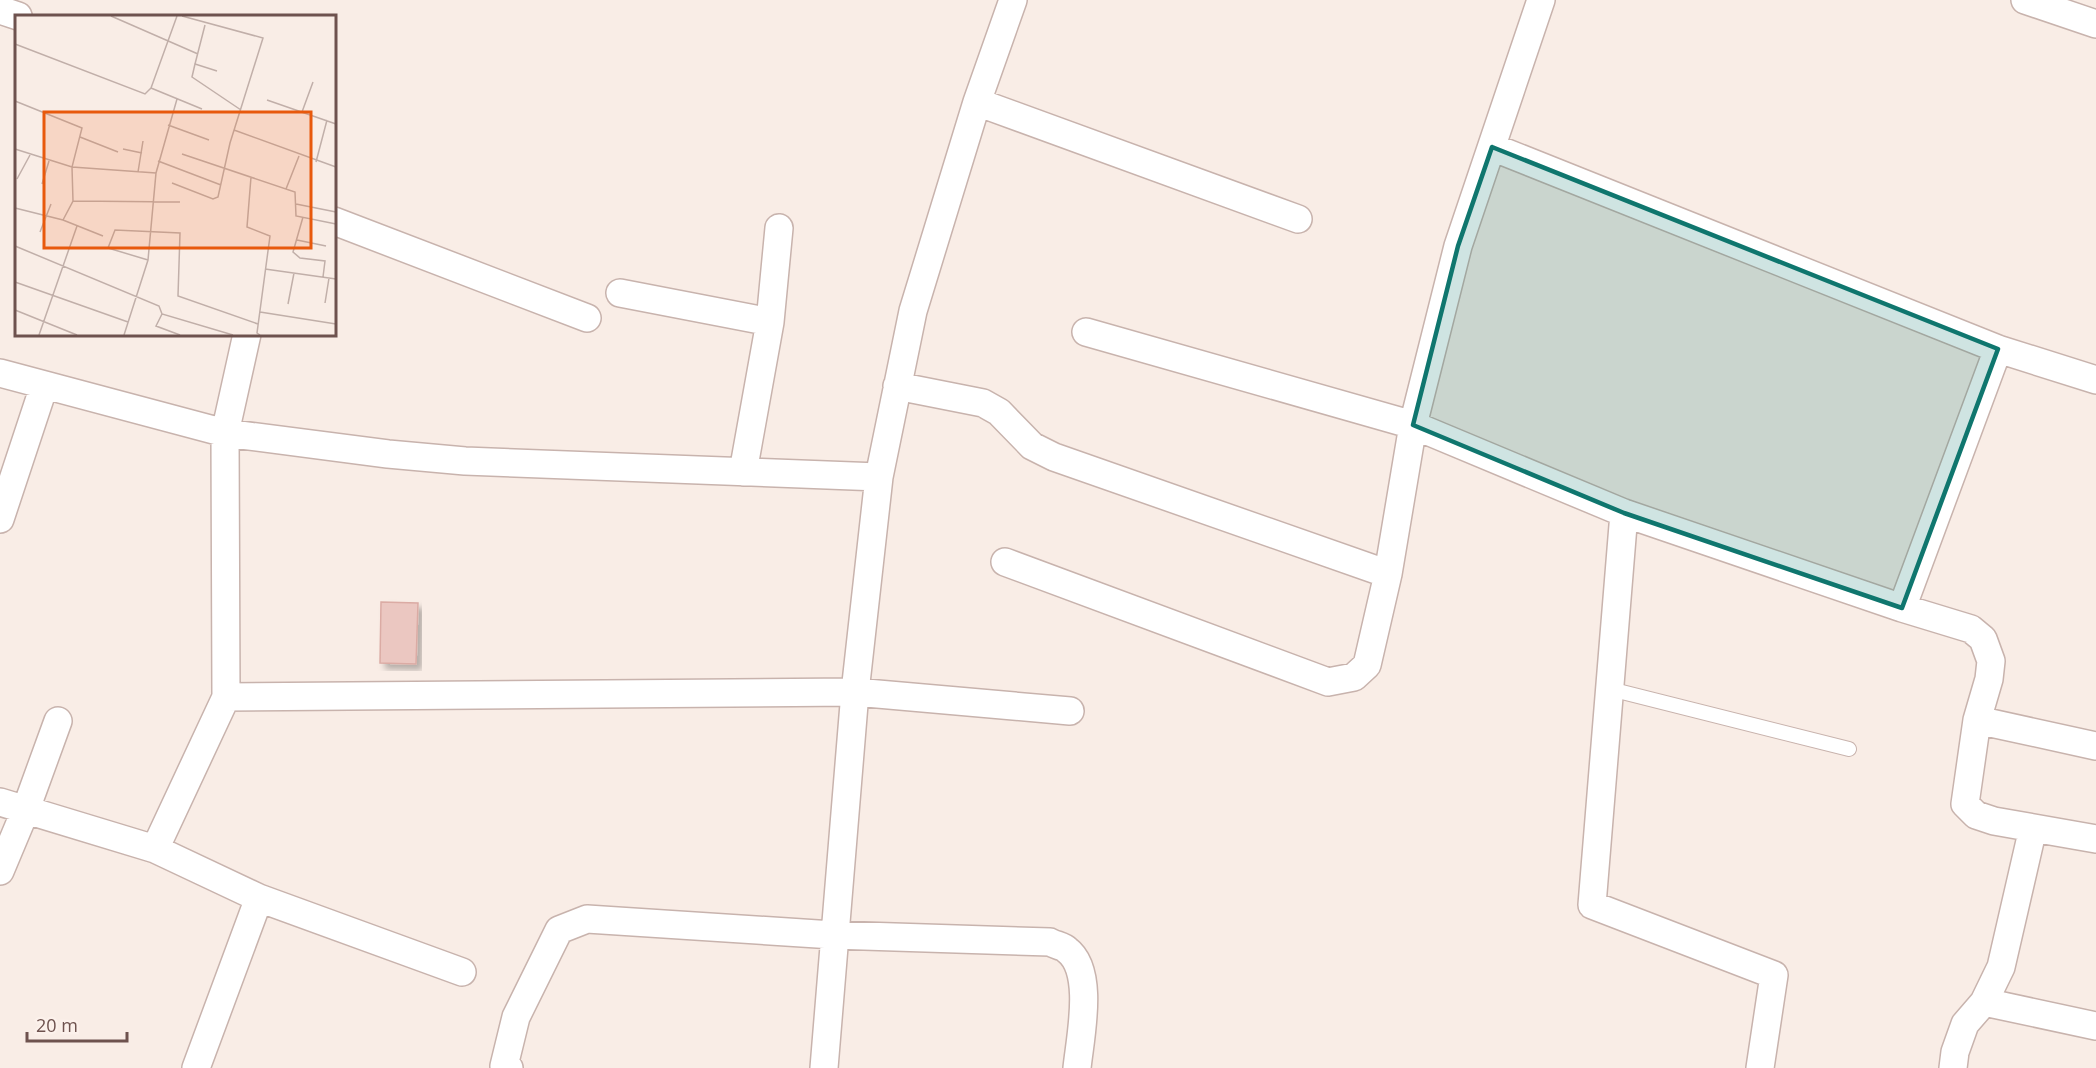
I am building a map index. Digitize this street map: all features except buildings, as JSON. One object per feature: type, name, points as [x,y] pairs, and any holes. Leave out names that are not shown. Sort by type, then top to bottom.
[{"type":"street","points":[[824,1068],[833,934],[855,692],[879,477],[914,311],[977,102],[1013,0]]},
{"type":"street","points":[[1005,562],[1328,682],[1354,677],[1367,665],[1388,574],[1413,425],[1458,246],[1541,0]]},
{"type":"street","points":[[2027,0],[2096,24]]},
{"type":"street","points":[[0,10],[15,15]]},
{"type":"street","points":[[977,102],[1298,219]]},
{"type":"street","points":[[1492,147],[1998,349],[2096,380]]},
{"type":"street","points":[[336,221],[587,318]]},
{"type":"street","points":[[743,472],[770,322],[779,228]]},
{"type":"street","points":[[620,293],[770,322]]},
{"type":"street","points":[[1086,332],[1413,425],[1624,513],[1902,608],[1971,629],[1983,639],[1991,661],[1989,679],[1977,720],[1965,804],[1976,815],[1994,821],[2096,839]]},
{"type":"street","points":[[155,849],[226,697],[225,433],[247,336]]},
{"type":"street","points":[[1902,608],[1998,349]]},
{"type":"street","points":[[0,374],[225,433],[465,462],[879,477]]},
{"type":"street","points":[[0,519],[44,386]]},
{"type":"street","points":[[897,386],[983,402],[999,412],[1032,446],[1054,457],[1388,574]]},
{"type":"street","points":[[1624,513],[1592,905],[1774,975],[1760,1068]]},
{"type":"street","points":[[226,697],[855,692],[1070,711]]},
{"type":"street","points":[[1977,720],[2096,746]]},
{"type":"street","points":[[0,871],[26,809],[58,721]]},
{"type":"street","points":[[0,802],[155,849],[259,898],[462,972]]},
{"type":"street","points":[[1953,1068],[1954,1052],[1965,1024],[1984,1002],[2001,967],[2032,828]]},
{"type":"street","points":[[196,1068],[259,898]]},
{"type":"street","points":[[509,1068],[504,1066],[516,1017],[559,930],[587,919],[833,934],[1050,942],[1068,950],[1079,967],[1085,999],[1077,1068]]},
{"type":"street","points":[[1984,1002],[2096,1026]]},
{"type":"lane","points":[[1610,688],[1849,749]]},
{"type":"highlighted area","points":[[1492,147],[1998,349],[1902,608],[1624,513],[1413,425],[1458,246]]}]
